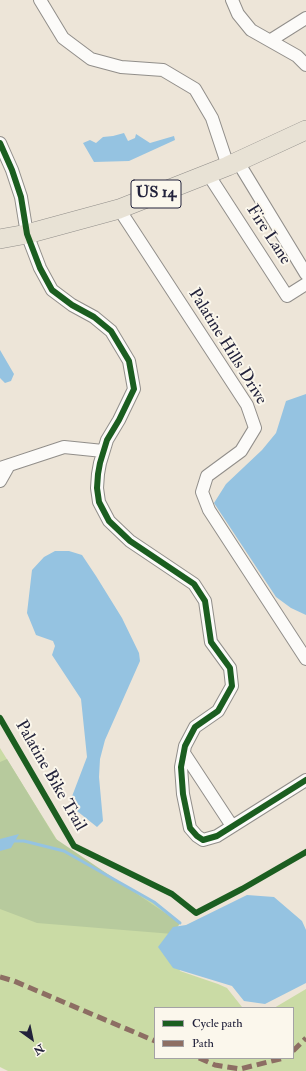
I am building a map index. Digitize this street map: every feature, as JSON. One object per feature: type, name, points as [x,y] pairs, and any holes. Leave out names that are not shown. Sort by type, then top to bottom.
[{"type":"main road","name":"US 14","points":[[0,239],[27,234],[119,209],[233,164],[306,130]]},
{"type":"street","name":"Fire Lane","points":[[40,0],[63,38],[92,59],[121,67],[163,70],[195,89],[212,118],[233,164],[306,274]]},
{"type":"street","points":[[232,0],[238,14],[251,30],[297,56],[306,65]]},
{"type":"street","points":[[271,40],[306,18]]},
{"type":"street","points":[[0,143],[12,170],[21,198],[27,234],[40,268],[52,290],[72,305],[94,316],[111,331],[129,361],[134,389],[119,420],[107,440],[103,451],[97,488],[99,502],[109,520],[130,541],[194,584],[205,601],[211,642],[230,668],[232,686],[218,711],[195,727],[185,746],[181,768],[183,794],[190,828],[203,840],[217,836],[306,780]]},
{"type":"street","name":"Fire Lane","points":[[208,174],[287,296],[306,284]]},
{"type":"street","name":"Palatine Hills Drive","points":[[119,209],[247,405],[255,428],[241,451],[207,476],[202,492],[209,510],[306,659]]},
{"type":"street","points":[[0,481],[5,466],[64,446],[103,451]]},
{"type":"street","points":[[184,753],[232,826]]},
{"type":"green space","points":[[0,748],[64,851],[154,902],[180,923],[173,934],[180,971],[227,988],[242,1007],[154,1007],[154,1059],[294,1059],[294,1007],[276,1007],[306,989],[306,1071],[8,1071],[0,1067]]},
{"type":"green space","points":[[7,759],[56,839],[180,923],[173,934],[37,923],[0,909],[0,762]]},
{"type":"water","points":[[124,133],[128,141],[135,138],[136,134],[150,143],[174,136],[175,140],[129,161],[94,162],[83,143],[90,140],[96,143],[103,137]]},
{"type":"water","points":[[0,350],[14,374],[11,381],[5,383],[0,378]]},
{"type":"water","points":[[306,394],[306,615],[291,608],[276,597],[214,503],[226,484],[262,450],[276,433],[286,401]]},
{"type":"water","points":[[55,551],[69,551],[82,555],[122,618],[139,653],[140,661],[105,740],[100,759],[99,777],[103,821],[97,827],[77,811],[71,799],[87,757],[81,699],[52,655],[55,646],[53,641],[36,635],[27,613],[32,570],[44,557]]},
{"type":"water","points":[[19,834],[11,848],[0,851],[0,839]]},
{"type":"water","points":[[247,895],[274,897],[302,921],[306,930],[306,983],[265,1004],[244,1001],[232,986],[173,968],[158,947],[173,927],[186,925]]},
{"type":"waterway","points":[[12,841],[24,841],[64,851],[154,902],[180,923]]},
{"type":"marked path","points":[[0,977],[14,981],[154,1041]]},
{"type":"marked path","points":[[294,1050],[306,1038]]},
{"type":"marked path","points":[[201,1059],[215,1065],[240,1069],[280,1059]]},
{"type":"cycle path","points":[[0,143],[12,170],[21,197],[27,234],[40,268],[52,290],[72,305],[94,317],[111,331],[129,361],[134,389],[119,420],[107,440],[98,474],[97,488],[99,502],[109,521],[130,541],[194,584],[205,601],[211,642],[230,668],[232,686],[218,711],[195,727],[185,746],[181,767],[183,794],[190,828],[203,840],[217,836],[306,780]]},
{"type":"cycle path","name":"Palatine Bike Trail","points":[[0,718],[74,846],[172,894],[196,913],[242,889],[306,852]]}]
